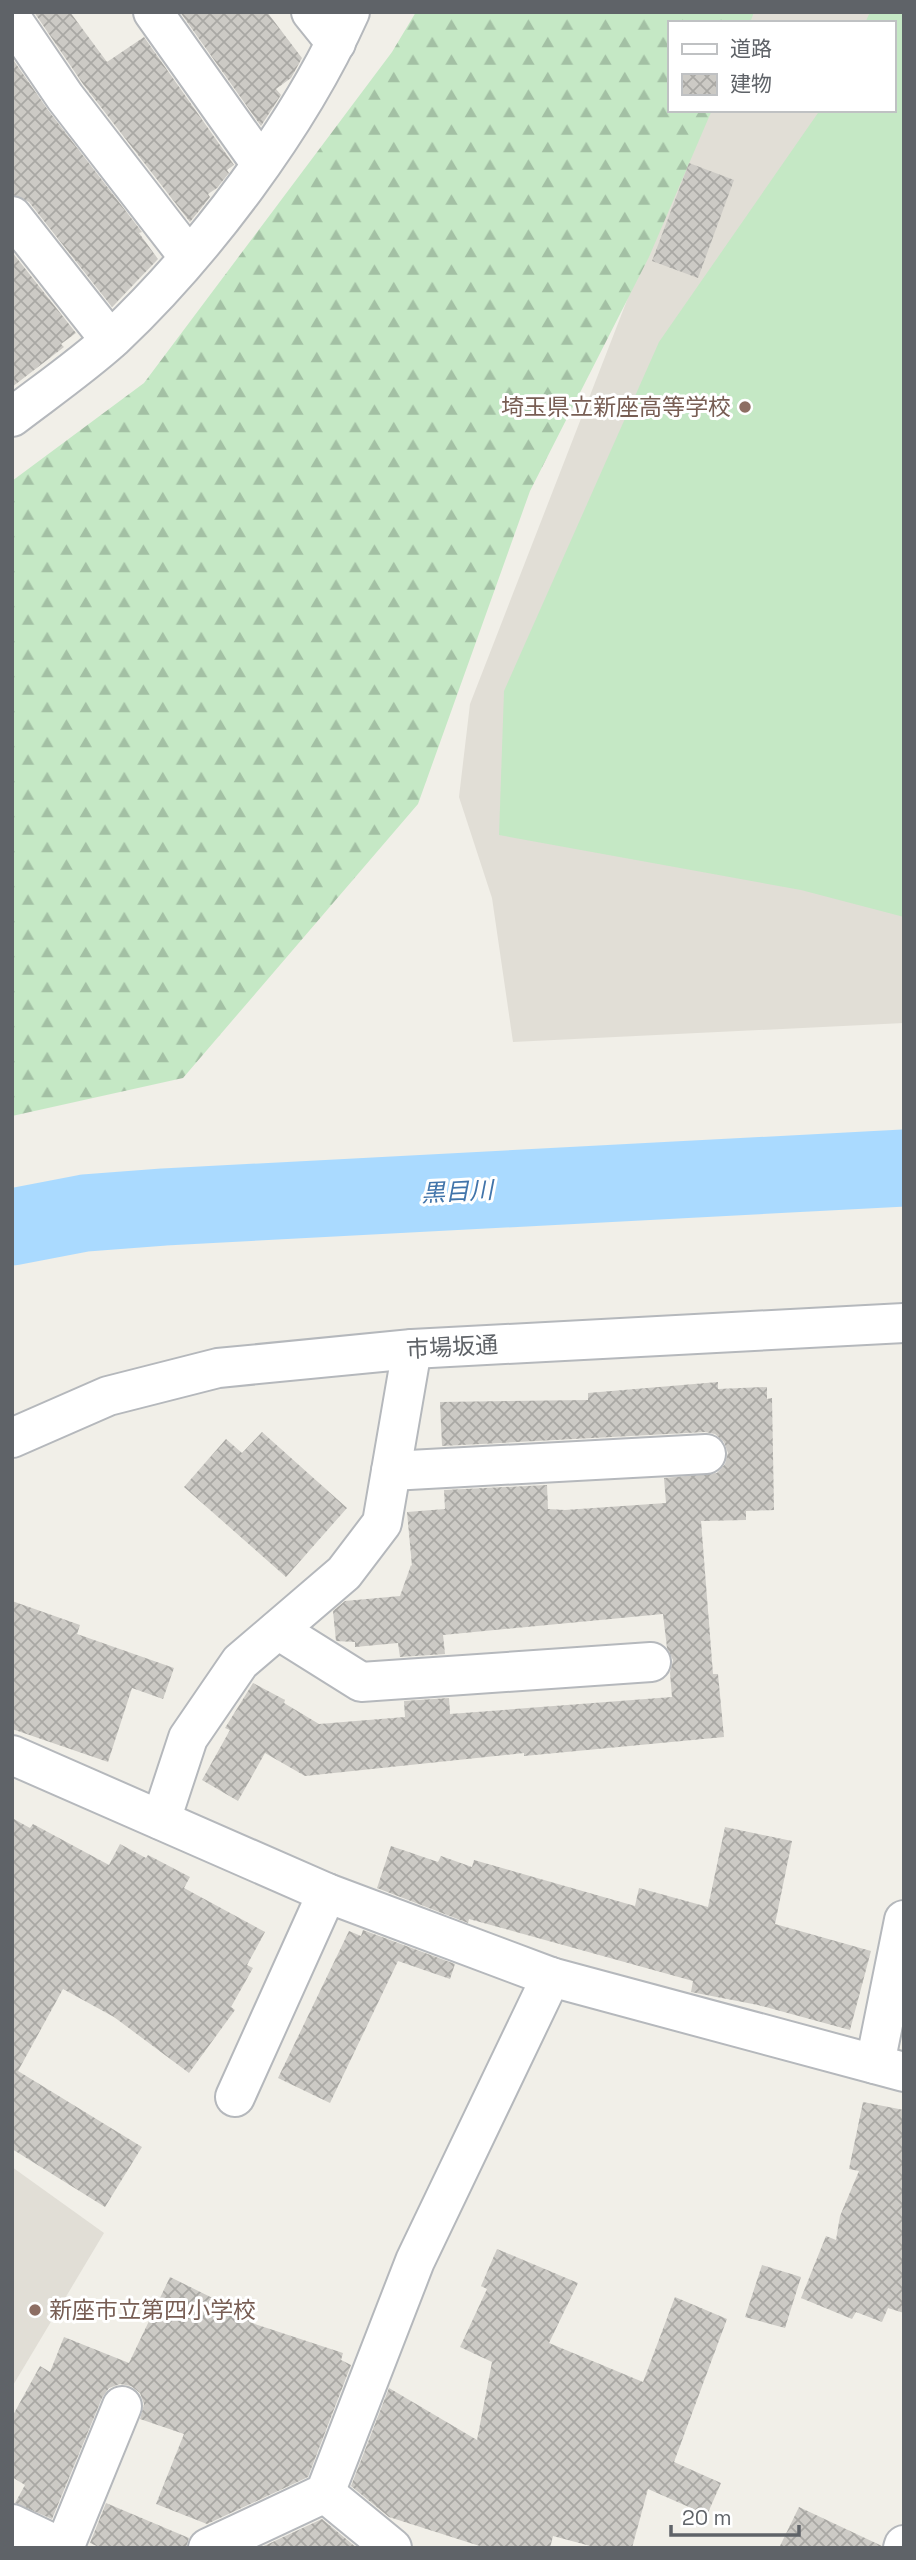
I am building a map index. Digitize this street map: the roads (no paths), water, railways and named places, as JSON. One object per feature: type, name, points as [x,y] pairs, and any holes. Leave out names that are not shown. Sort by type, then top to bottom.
[{"type":"street","points":[[153,12],[261,164]]},
{"type":"street","points":[[12,416],[110,340],[188,256],[294,120],[343,28],[311,12]]},
{"type":"street","points":[[12,19],[65,97],[188,256]]},
{"type":"street","points":[[12,216],[110,340]]},
{"type":"street","name":"市場坂通","points":[[12,1438],[108,1396],[218,1368],[412,1349],[904,1323]]},
{"type":"street","points":[[161,1820],[188,1738],[240,1662],[344,1573],[382,1523],[412,1349]]},
{"type":"street","points":[[391,1471],[706,1454]]},
{"type":"street","points":[[278,1630],[361,1682],[651,1662]]},
{"type":"street","points":[[12,1755],[327,1892],[551,1977],[889,2068],[904,1920]]},
{"type":"street","points":[[234,2097],[327,1892]]},
{"type":"street","points":[[208,2548],[325,2493],[415,2261],[551,1977]]},
{"type":"street","points":[[12,2524],[63,2548],[122,2406]]},
{"type":"street","points":[[325,2493],[393,2548]]},
{"type":"waterway","name":"黒目川","points":[[12,1227],[85,1213],[164,1207],[904,1168]]},
{"type":"place","name":"埼玉県立新座高等学校","points":[[745,407]]},
{"type":"place","name":"新座市立第四小学校","points":[[35,2310]]}]
